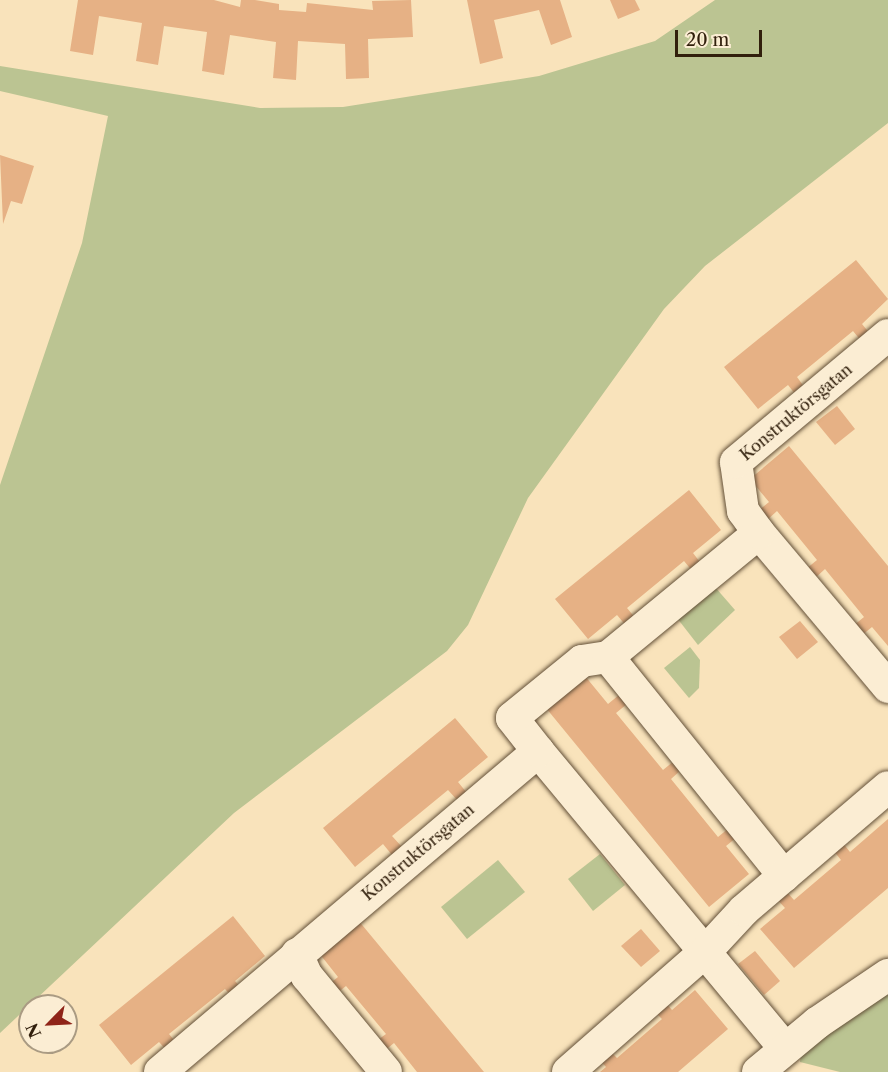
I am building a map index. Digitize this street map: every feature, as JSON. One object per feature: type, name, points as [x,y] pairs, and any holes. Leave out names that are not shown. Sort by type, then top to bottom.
[{"type":"street","name":"Konstruktörsgatan","points":[[888,335],[736,462],[743,511],[888,687]]},
{"type":"street","points":[[759,533],[608,657],[582,661],[512,718],[707,950],[785,1048]]},
{"type":"street","points":[[608,657],[784,876]]},
{"type":"street","name":"Konstruktörsgatan","points":[[160,1072],[274,980],[297,954],[538,751]]},
{"type":"street","points":[[568,1072],[707,950],[784,876],[888,787]]},
{"type":"street","points":[[297,954],[307,976],[386,1072]]},
{"type":"street","points":[[758,1072],[785,1048],[888,975]]},
{"type":"green space","points":[[715,0],[888,0],[888,123],[705,266],[664,309],[528,498],[468,625],[447,651],[234,813],[41,994],[18,994],[18,1016],[0,1033],[0,485],[82,243],[108,116],[0,91],[0,66],[260,108],[343,107],[539,76],[655,41]]},
{"type":"green space","points":[[715,587],[735,610],[698,645],[677,618]]},
{"type":"green space","points":[[690,647],[700,660],[699,688],[689,698],[664,668]]},
{"type":"green space","points":[[600,854],[625,885],[593,911],[568,879]]},
{"type":"green space","points":[[498,860],[525,892],[467,939],[441,907]]},
{"type":"green space","points":[[888,994],[888,1072],[840,1072],[800,1062],[801,1053]]},
{"type":"building","points":[[78,0],[214,0],[240,7],[241,0],[255,0],[279,4],[279,10],[306,12],[307,3],[373,10],[372,1],[411,0],[413,37],[368,39],[369,78],[346,79],[345,44],[298,41],[296,80],[273,78],[276,42],[230,35],[224,75],[202,71],[207,32],[164,26],[158,65],[136,61],[142,23],[99,16],[93,55],[70,51]]},
{"type":"building","points":[[467,0],[560,0],[572,37],[551,45],[539,10],[494,20],[503,58],[480,64]]},
{"type":"building","points":[[610,0],[635,0],[640,10],[618,19]]},
{"type":"building","points":[[0,155],[34,166],[22,204],[11,201],[3,224]]},
{"type":"building","points":[[856,260],[888,299],[862,324],[871,335],[862,342],[853,331],[797,377],[805,388],[796,395],[788,385],[758,409],[724,367]]},
{"type":"building","points":[[837,406],[855,429],[835,445],[816,422]]},
{"type":"building","points":[[789,446],[888,566],[888,646],[872,627],[861,636],[853,626],[864,617],[825,569],[814,579],[806,569],[817,560],[777,511],[766,521],[758,511],[769,502],[750,479]]},
{"type":"building","points":[[689,490],[721,530],[693,553],[703,566],[694,573],[684,561],[627,608],[637,620],[628,628],[617,615],[588,639],[555,599]]},
{"type":"building","points":[[800,621],[818,642],[797,659],[779,637]]},
{"type":"building","points":[[585,676],[608,704],[619,695],[627,704],[616,713],[663,770],[674,761],[681,770],[671,779],[718,837],[729,828],[737,837],[726,846],[749,874],[709,907],[546,708]]},
{"type":"building","points":[[455,718],[488,757],[458,782],[467,793],[458,801],[448,790],[392,836],[402,847],[392,855],[383,844],[355,867],[323,828]]},
{"type":"building","points":[[888,819],[888,888],[794,968],[760,929],[785,908],[776,898],[785,890],[794,900],[841,860],[833,850],[842,842],[850,852]]},
{"type":"building","points":[[233,916],[265,956],[235,981],[244,991],[234,999],[225,989],[169,1034],[178,1045],[169,1053],[159,1042],[131,1065],[99,1025]]},
{"type":"building","points":[[358,920],[484,1072],[417,1072],[394,1043],[383,1052],[375,1042],[386,1034],[346,986],[336,994],[328,985],[338,977],[319,953]]},
{"type":"building","points":[[641,929],[660,951],[641,967],[621,946]]},
{"type":"building","points":[[755,951],[780,981],[764,995],[738,964]]},
{"type":"building","points":[[695,990],[728,1029],[678,1072],[600,1072],[606,1067],[598,1058],[608,1049],[617,1058],[662,1019],[653,1010],[664,1001],[672,1010]]}]
